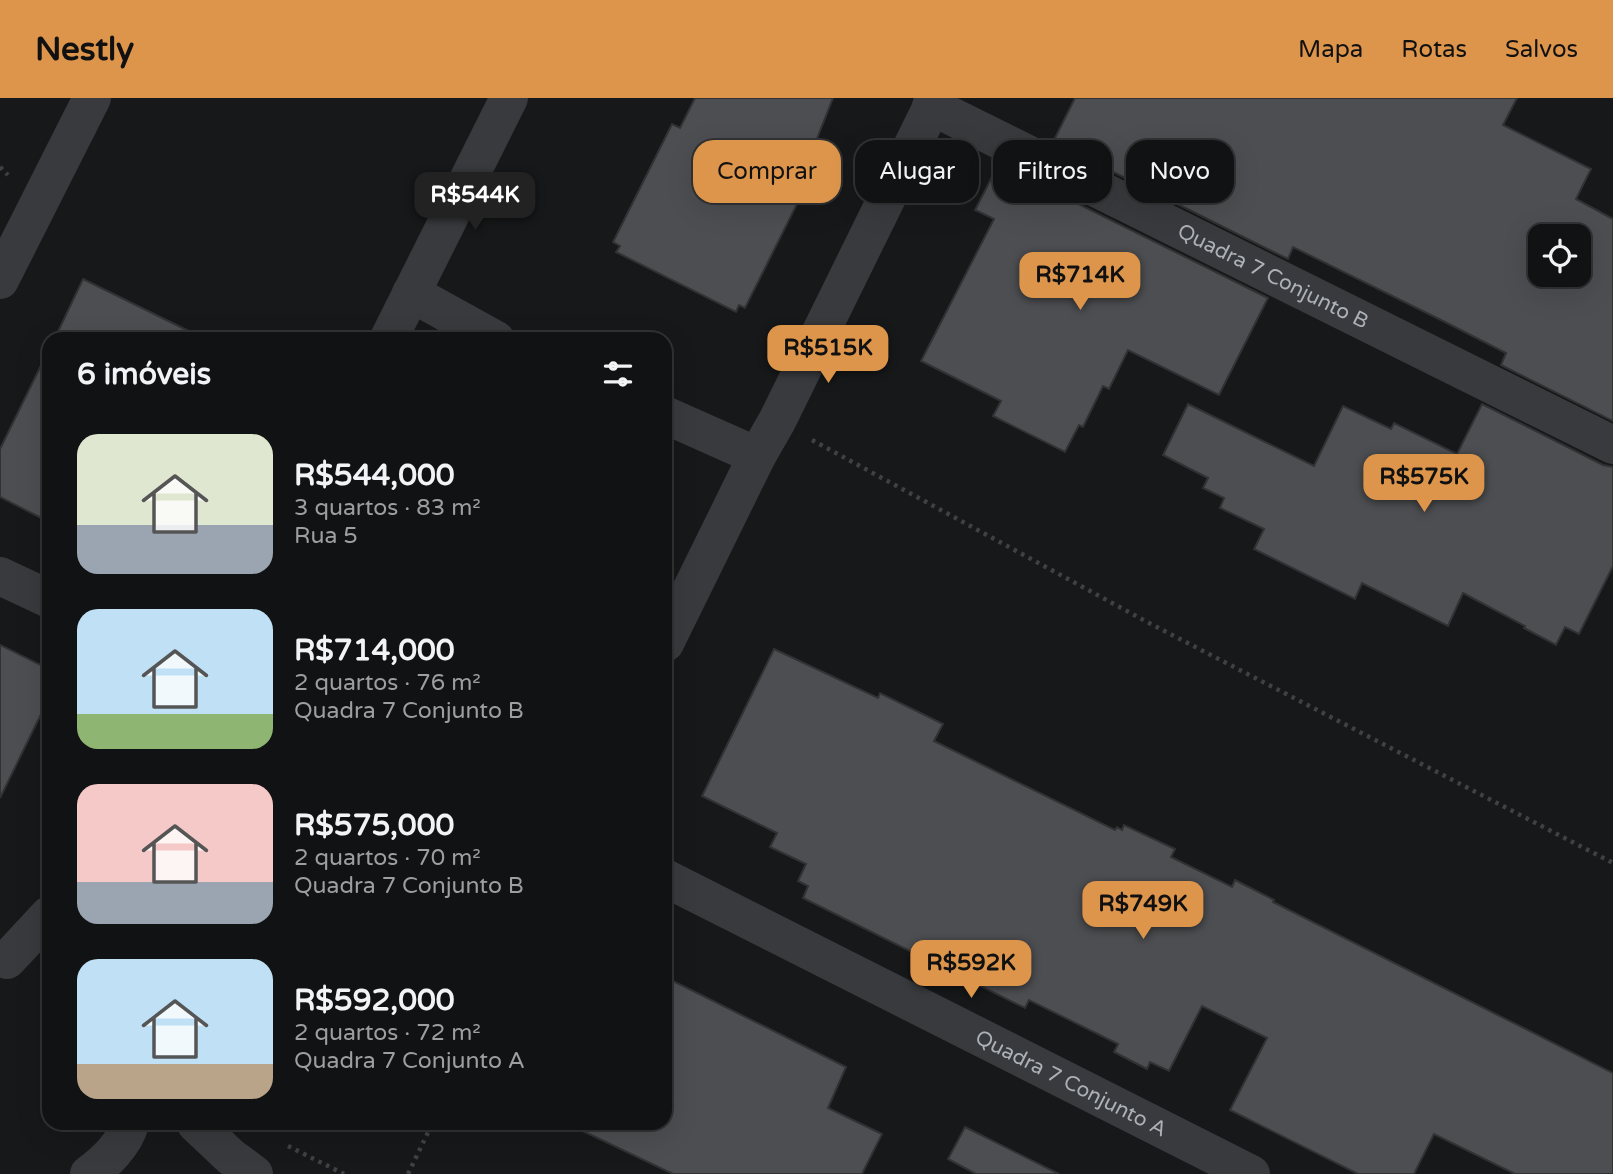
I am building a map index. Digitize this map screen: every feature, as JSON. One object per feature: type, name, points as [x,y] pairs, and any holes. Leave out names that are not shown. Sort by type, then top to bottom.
[{"type":"street","points":[[0,280],[92,98]]},
{"type":"street","points":[[392,332],[509,98]]},
{"type":"street","points":[[672,629],[757,456],[778,421],[933,102]]},
{"type":"street","name":"Quadra 7 Conjunto B","points":[[933,102],[1613,444]]},
{"type":"street","points":[[411,293],[482,332]]},
{"type":"street","points":[[672,418],[757,456]]},
{"type":"street","points":[[0,576],[42,596]]},
{"type":"street","name":"Quadra 7 Conjunto A","points":[[672,882],[1251,1174]]},
{"type":"street","points":[[4,960],[42,922]]},
{"type":"street","points":[[4,960],[42,962]]},
{"type":"street","points":[[89,1174],[106,1162],[128,1130]]},
{"type":"street","points":[[202,1130],[230,1157],[254,1174]]},
{"type":"path","points":[[778,421],[1149,623],[1613,863]]},
{"type":"path","points":[[408,1174],[429,1130]]},
{"type":"path","points":[[286,1146],[344,1174]]},
{"type":"building","points":[[695,98],[833,98],[816,140],[693,140],[693,203],[798,203],[745,308],[739,305],[736,312],[616,252],[620,246],[613,242],[672,124],[680,128]]},
{"type":"building","points":[[1075,98],[1517,98],[1503,125],[1591,169],[1576,199],[1613,219],[1613,421],[1501,365],[1506,353],[1443,321],[1293,247],[1288,259],[1176,203],[1234,203],[1234,140],[1126,140],[1126,178],[1112,171],[1112,140],[1054,140]]},
{"type":"building","points":[[993,175],[993,203],[1076,203],[1268,298],[1219,395],[1128,350],[1109,389],[1103,386],[1083,427],[1079,425],[1065,452],[993,416],[1001,401],[921,361],[994,219],[975,210]]},
{"type":"building","points":[[83,279],[191,332],[58,332]]},
{"type":"building","points":[[42,363],[42,518],[0,497],[0,449]]},
{"type":"building","points":[[1188,404],[1314,466],[1343,406],[1391,429],[1394,423],[1457,454],[1482,404],[1603,465],[1613,467],[1613,566],[1579,634],[1565,627],[1556,645],[1463,593],[1448,626],[1362,583],[1355,599],[1254,549],[1264,529],[1220,508],[1224,498],[1203,488],[1208,478],[1163,455]]},
{"type":"building","points":[[0,645],[42,666],[42,712],[0,798]]},
{"type":"building","points":[[774,649],[878,698],[880,693],[943,724],[934,741],[1115,830],[1117,827],[1122,830],[1124,825],[1175,849],[1171,857],[1232,887],[1235,880],[1274,900],[1273,902],[1613,1073],[1613,1174],[1515,1174],[1434,1134],[1414,1174],[1358,1174],[1230,1110],[1267,1038],[1202,1006],[1169,1071],[1150,1062],[1147,1069],[1114,1052],[1118,1044],[1029,1000],[1025,1008],[803,898],[808,886],[798,881],[806,864],[770,847],[777,833],[702,796]]},
{"type":"building","points":[[672,980],[846,1067],[828,1108],[882,1134],[862,1174],[673,1174],[581,1130],[672,1130]]},
{"type":"building","points":[[965,1127],[1059,1174],[976,1174],[948,1159]]}]
